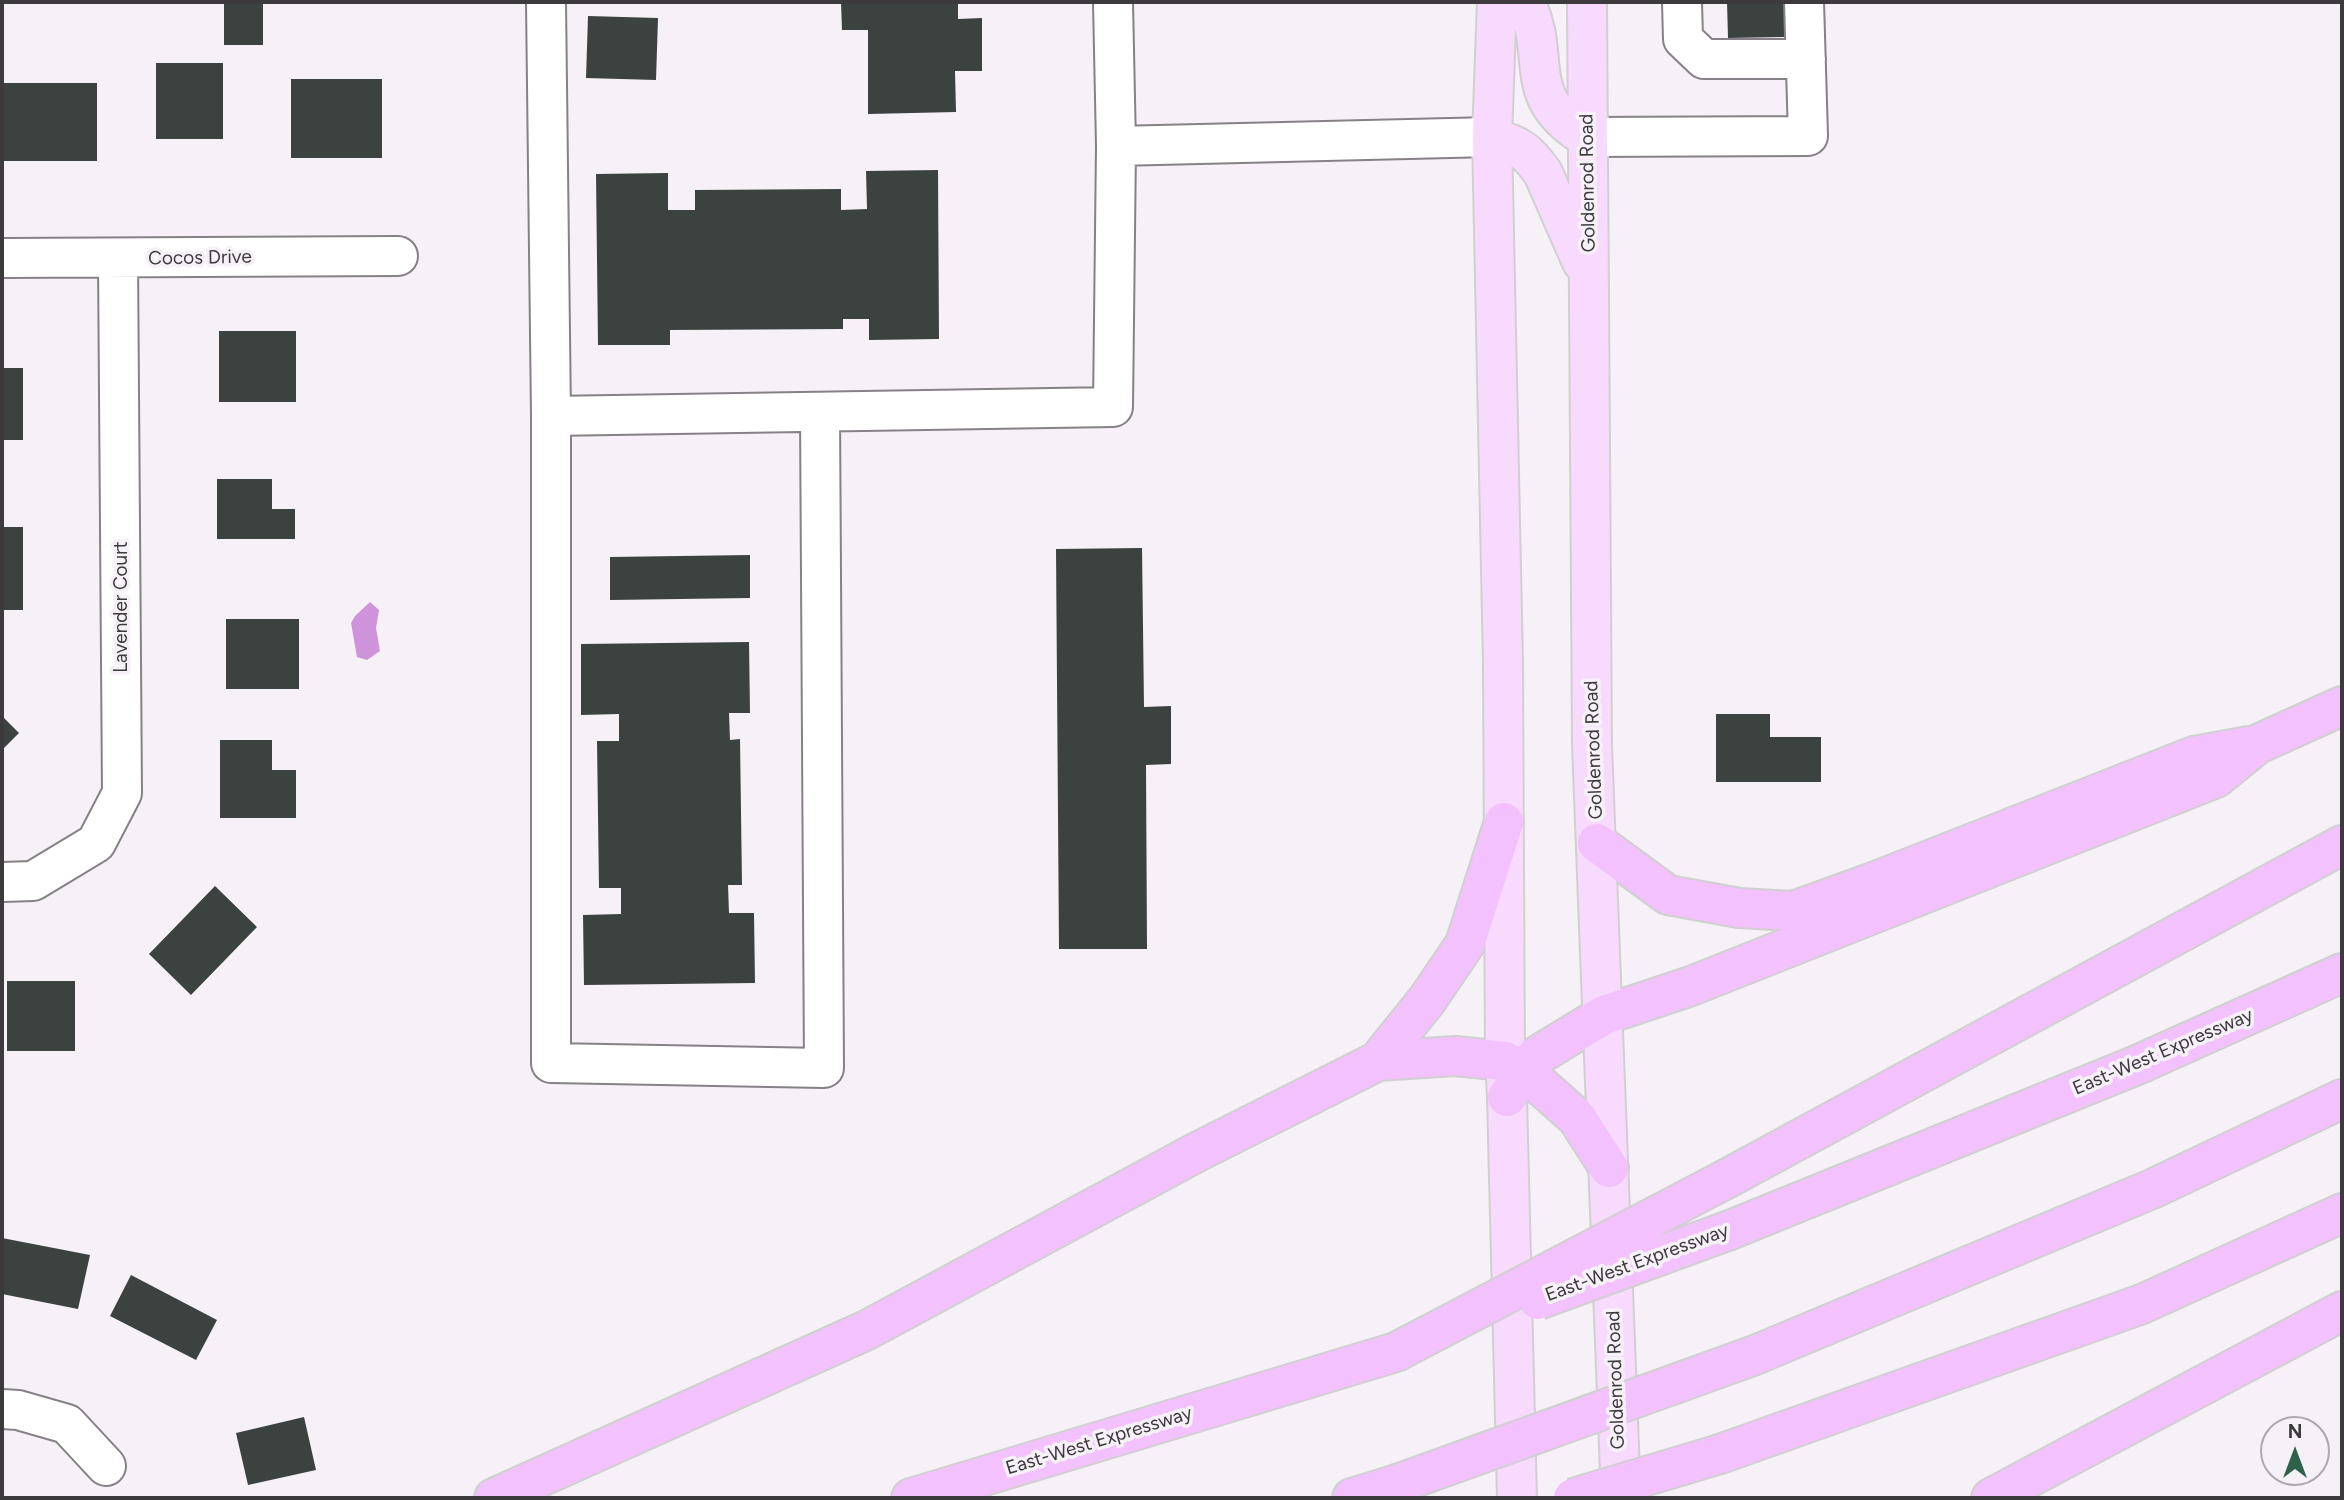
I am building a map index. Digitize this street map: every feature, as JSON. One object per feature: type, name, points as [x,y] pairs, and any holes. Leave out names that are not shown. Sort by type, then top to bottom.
[{"type":"highway","points":[[1597,843],[1668,895],[1739,908],[1793,911],[1877,881],[2194,756],[2258,744],[2342,706]]},
{"type":"highway","points":[[1512,1077],[1535,1057],[1604,1015],[1691,986],[2216,778],[2258,744]]},
{"type":"highway","points":[[1378,1061],[1427,1000],[1465,944],[1504,822]]},
{"type":"highway","points":[[1396,1352],[1728,1178],[2342,845]]},
{"type":"highway","name":"East-West Expressway","points":[[911,1498],[1396,1352],[1730,1230],[2137,1065],[2342,973]]},
{"type":"highway","points":[[494,1498],[867,1330],[1197,1152],[1378,1061],[1455,1056],[1512,1077],[1577,1118],[1609,1168]]},
{"type":"highway","points":[[1352,1498],[1755,1355],[2152,1189],[2342,1099]]},
{"type":"highway","points":[[1573,1498],[1720,1454],[2142,1304],[2342,1213]]},
{"type":"highway","points":[[1991,1498],[2342,1311]]},
{"type":"main road","points":[[1497,2],[1492,137],[1504,822],[1512,1077],[1517,1498]]},
{"type":"main road","points":[[1525,2],[1536,36],[1542,84],[1554,111],[1569,126],[1586,137]]},
{"type":"main road","name":"Goldenrod Road","points":[[1587,2],[1592,745],[1621,1498]]},
{"type":"main road","points":[[1492,137],[1519,146],[1543,173],[1589,280]]},
{"type":"street","points":[[546,2],[551,416],[551,1063],[824,1068],[820,412]]},
{"type":"street","points":[[551,416],[1113,407],[1116,146],[1113,2]]},
{"type":"street","points":[[1682,2],[1683,39],[1704,59],[1806,59]]},
{"type":"street","points":[[1586,137],[1808,136],[1804,2]]},
{"type":"street","points":[[1116,146],[1492,137]]},
{"type":"street","name":"Cocos Drive","points":[[2,258],[398,256]]},
{"type":"street","name":"Lavender Court","points":[[2,882],[33,881],[96,843],[122,793],[118,259]]},
{"type":"street","points":[[2,1409],[18,1409],[67,1424],[106,1466]]},
{"type":"shaded area","points":[[370,602],[379,610],[376,628],[380,651],[367,660],[357,657],[351,623]]},
{"type":"building","points":[[224,2],[263,2],[263,45],[224,45]]},
{"type":"building","points":[[841,2],[958,2],[958,19],[982,18],[982,71],[955,71],[956,112],[868,114],[868,30],[842,30]]},
{"type":"building","points":[[1727,2],[1784,2],[1784,37],[1728,38]]},
{"type":"building","points":[[588,16],[658,18],[656,80],[586,78]]},
{"type":"building","points":[[156,63],[223,63],[223,139],[156,139]]},
{"type":"building","points":[[291,79],[382,79],[382,158],[291,158]]},
{"type":"building","points":[[4,83],[97,83],[97,161],[4,161]]},
{"type":"building","points":[[938,170],[939,339],[869,340],[869,319],[843,319],[843,329],[670,330],[670,345],[598,345],[596,174],[668,173],[668,210],[695,210],[695,190],[841,189],[841,210],[867,209],[866,171]]},
{"type":"building","points":[[219,331],[296,331],[296,402],[219,402]]},
{"type":"building","points":[[2,368],[23,368],[23,440],[2,440]]},
{"type":"building","points":[[217,479],[272,479],[272,509],[295,509],[295,539],[217,539]]},
{"type":"building","points":[[2,527],[23,527],[23,610],[2,610]]},
{"type":"building","points":[[1142,548],[1144,707],[1171,706],[1171,764],[1146,765],[1147,949],[1059,949],[1056,549]]},
{"type":"building","points":[[750,555],[750,598],[610,600],[610,557]]},
{"type":"building","points":[[226,619],[299,619],[299,689],[226,689]]},
{"type":"building","points":[[749,642],[750,713],[729,713],[730,740],[740,739],[742,885],[728,885],[729,913],[754,913],[755,983],[584,985],[583,915],[621,914],[621,888],[599,888],[597,741],[619,741],[619,714],[581,715],[581,644]]},
{"type":"building","points":[[1716,714],[1770,714],[1770,737],[1821,737],[1821,782],[1716,782]]},
{"type":"building","points":[[2,716],[19,733],[2,750]]},
{"type":"building","points":[[220,740],[272,740],[272,770],[296,770],[296,818],[220,818]]},
{"type":"building","points":[[215,886],[257,927],[191,995],[149,954]]},
{"type":"building","points":[[7,981],[75,981],[75,1051],[7,1051]]},
{"type":"building","points":[[2,1238],[90,1255],[78,1309],[2,1294]]},
{"type":"building","points":[[131,1275],[217,1320],[196,1360],[110,1316]]},
{"type":"building","points":[[304,1417],[316,1470],[248,1485],[236,1433]]}]
